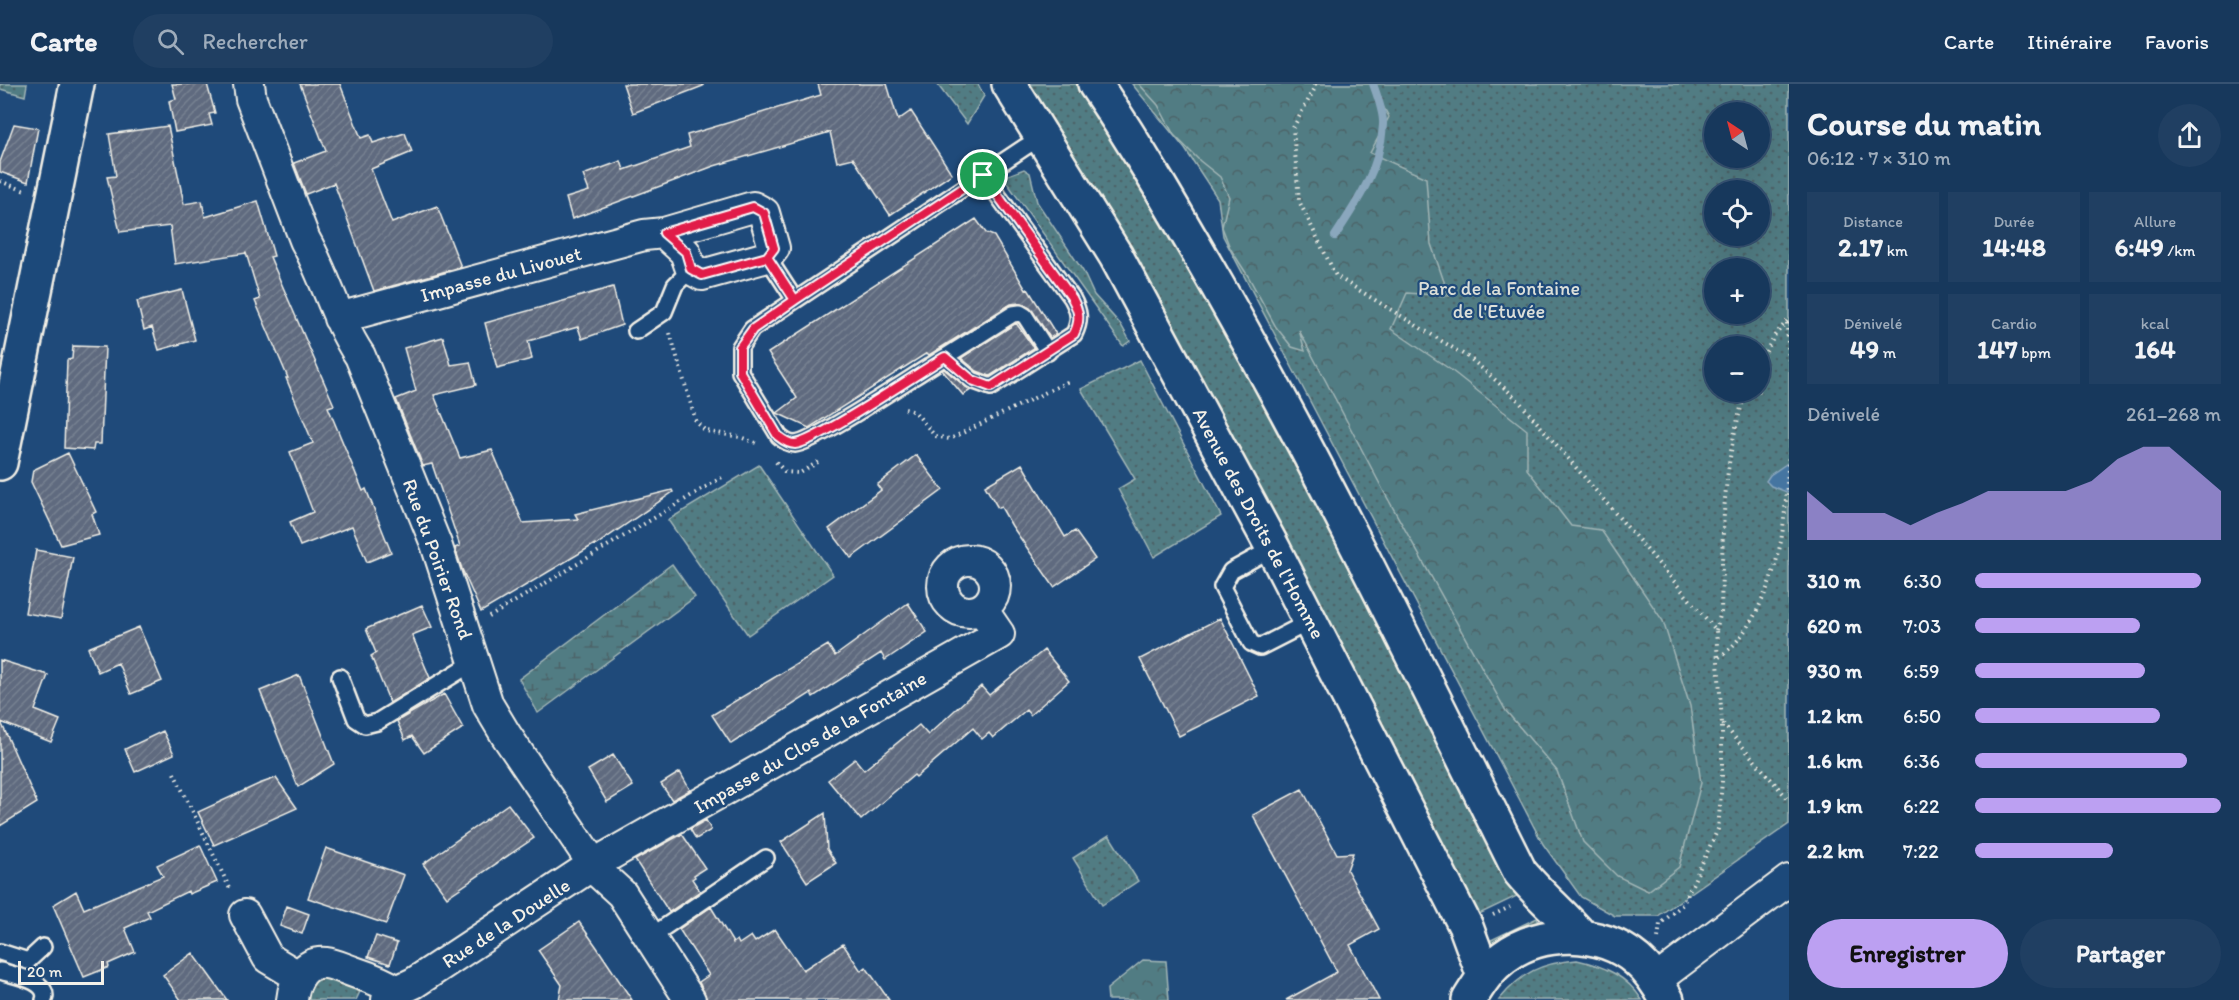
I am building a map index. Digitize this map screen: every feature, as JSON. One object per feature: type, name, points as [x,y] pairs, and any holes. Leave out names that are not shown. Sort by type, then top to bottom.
[{"type":"main road","points":[[0,463],[7,391],[77,84]]},
{"type":"main road","name":"Avenue des Droits de l'Homme","points":[[1009,84],[1116,256],[1274,548],[1466,927],[1476,988]]},
{"type":"main road","points":[[1095,84],[1154,175],[1253,350],[1351,533],[1520,872],[1539,895],[1564,916],[1582,937]]},
{"type":"main road","points":[[1476,988],[1504,957],[1528,944],[1555,937],[1582,937],[1610,944],[1636,959],[1662,990]]},
{"type":"street","name":"Rue du Poirier Rond","points":[[249,84],[251,99],[305,240],[315,258],[348,338],[360,356],[431,533],[488,705],[600,874],[622,894],[690,1000]]},
{"type":"street","name":"Impasse du Livouet","points":[[339,318],[644,235],[664,233],[753,207],[764,213],[774,248],[767,257]]},
{"type":"street","points":[[664,233],[686,252],[691,269],[702,275],[767,257]]},
{"type":"street","name":"Impasse du Clos de la Fontaine","points":[[594,864],[999,634],[982,609]]},
{"type":"street","name":"Rue de la Douelle","points":[[392,995],[414,983],[594,864]]},
{"type":"street","points":[[1662,990],[1789,880]]},
{"type":"street","points":[[245,915],[268,958],[295,988],[312,966],[328,963],[375,979],[392,995]]},
{"type":"lane","points":[[1041,138],[753,329],[740,347],[740,372],[778,436],[794,444],[824,431],[1013,314],[1020,313],[1024,316],[1048,352]]},
{"type":"lane","points":[[945,357],[972,380],[991,387],[1074,334],[1079,324],[1077,306],[983,175]]},
{"type":"lane","points":[[767,257],[795,300]]},
{"type":"lane","points":[[636,331],[664,312],[675,285],[691,269]]},
{"type":"lane","points":[[1274,548],[1231,571],[1222,586],[1251,643],[1260,647],[1311,621]]},
{"type":"lane","points":[[340,677],[356,719],[365,725],[377,722],[474,662]]},
{"type":"lane","points":[[650,936],[766,858]]},
{"type":"lane","points":[[0,952],[28,961],[44,946]]},
{"type":"lane","points":[[0,971],[38,984],[44,989],[46,996],[44,1000]]},
{"type":"path","points":[[1315,84],[1293,128],[1299,201],[1336,276],[1470,359],[1516,398],[1716,630]]},
{"type":"path","points":[[0,181],[31,193]]},
{"type":"path","points":[[1788,321],[1789,362]]},
{"type":"path","points":[[1770,344],[1788,321]]},
{"type":"path","points":[[1657,944],[1660,924],[1683,904],[1718,829],[1722,781],[1722,724],[1716,630],[1721,612],[1726,473],[1734,425],[1742,402]]},
{"type":"path","points":[[1719,657],[1732,649],[1749,624],[1769,582],[1781,542],[1789,453]]},
{"type":"path","points":[[483,621],[724,476]]},
{"type":"path","points":[[1722,724],[1789,800]]},
{"type":"path","points":[[174,773],[232,894],[245,915]]},
{"type":"path","points":[[1490,916],[1511,907]]},
{"type":"green space","points":[[0,84],[27,84],[25,96],[0,89]]},
{"type":"green space","points":[[937,84],[978,84],[984,96],[967,124]]},
{"type":"green space","points":[[1024,84],[1078,84],[1106,124],[1281,430],[1519,895],[1475,916]]},
{"type":"green space","name":"Parc de la Fontaine de l'Etuvée","points":[[1132,84],[1789,84],[1789,824],[1658,916],[1615,916],[1581,897],[1543,844],[1223,236],[1218,199],[1185,149]]},
{"type":"green space","points":[[1139,84],[1371,84],[1389,117],[1370,153],[1426,178],[1431,244],[1449,296],[1407,293],[1391,329],[1451,370],[1527,430],[1527,469],[1571,526],[1601,530],[1663,621],[1690,706],[1701,783],[1679,867],[1648,891],[1617,876],[1583,842],[1557,771],[1506,711],[1383,490],[1299,330],[1305,351],[1292,347],[1276,327],[1230,248],[1222,227],[1229,197],[1220,177],[1174,135],[1158,105]]},
{"type":"green space","points":[[1024,169],[1030,173],[1037,202],[1083,271],[1094,295],[1121,325],[1130,341],[1123,346],[1003,177]]},
{"type":"green space","points":[[1140,360],[1221,516],[1154,557],[1118,489],[1135,479],[1081,389]]},
{"type":"green space","points":[[759,465],[833,575],[748,635],[668,520]]},
{"type":"green space","points":[[672,564],[695,597],[538,713],[519,679]]},
{"type":"green space","points":[[1109,835],[1138,881],[1102,905],[1073,858]]},
{"type":"green space","points":[[1537,918],[1539,923],[1536,927],[1508,945],[1496,949],[1485,943]]},
{"type":"green space","points":[[1143,960],[1166,961],[1169,1000],[1108,1000],[1107,989]]},
{"type":"green space","points":[[1577,960],[1614,973],[1629,984],[1642,1000],[1499,1000],[1516,982],[1533,971],[1564,961]]},
{"type":"green space","points":[[316,976],[363,985],[356,1000],[305,1000]]},
{"type":"water","points":[[1789,462],[1789,493],[1771,486],[1766,481],[1770,475]]},
{"type":"building","points":[[172,84],[207,84],[215,113],[209,114],[212,125],[175,132],[169,101],[176,99]]},
{"type":"building","points":[[300,84],[340,84],[361,138],[370,135],[373,143],[405,133],[412,152],[371,169],[392,223],[437,206],[461,267],[374,291],[334,183],[306,194],[294,163],[326,151]]},
{"type":"building","points":[[623,84],[703,84],[703,86],[633,113]]},
{"type":"building","points":[[818,84],[887,84],[898,120],[911,111],[952,174],[890,215],[853,158],[837,162],[830,132],[714,166],[572,219],[566,198],[589,191],[583,175],[621,161],[624,170],[690,147],[687,135],[821,95]]},
{"type":"building","points":[[14,124],[38,128],[28,182],[0,172],[0,162]]},
{"type":"building","points":[[168,126],[184,204],[202,201],[205,217],[258,201],[274,256],[270,257],[334,405],[328,407],[363,491],[366,489],[391,552],[367,562],[352,526],[300,546],[290,522],[313,512],[290,452],[313,443],[255,301],[260,299],[246,253],[175,264],[170,226],[120,232],[107,177],[116,176],[109,134]]},
{"type":"building","points":[[976,219],[986,233],[994,236],[1026,290],[1028,289],[1056,334],[1050,338],[1030,308],[1019,303],[1011,304],[929,355],[927,353],[809,428],[777,413],[797,398],[768,353]]},
{"type":"building","points":[[613,287],[622,325],[582,339],[578,327],[528,341],[532,359],[497,368],[485,323]]},
{"type":"building","points":[[182,290],[195,340],[159,350],[152,327],[144,330],[137,301]]},
{"type":"building","points":[[1016,323],[1034,348],[990,376],[977,371],[961,358]]},
{"type":"building","points":[[443,337],[451,365],[470,362],[476,385],[434,395],[460,458],[492,450],[523,523],[578,519],[575,514],[672,490],[673,492],[596,545],[481,612],[455,548],[460,546],[432,464],[423,466],[396,399],[416,391],[404,348]]},
{"type":"building","points":[[73,346],[105,347],[101,444],[94,444],[93,450],[64,448],[67,360],[72,359]]},
{"type":"building","points":[[944,369],[971,390],[963,395],[942,370]]},
{"type":"building","points":[[68,453],[96,512],[92,514],[99,535],[61,545],[31,482],[33,470]]},
{"type":"building","points":[[916,455],[943,490],[851,558],[829,529],[881,490],[877,485]]},
{"type":"building","points":[[1022,464],[1065,537],[1075,531],[1095,559],[1054,587],[985,486]]},
{"type":"building","points":[[36,550],[73,557],[61,619],[25,613]]},
{"type":"building","points":[[908,603],[927,632],[885,660],[881,653],[813,697],[811,693],[731,744],[712,715],[828,645],[835,656]]},
{"type":"building","points":[[422,605],[432,627],[412,635],[430,678],[390,703],[371,656],[376,653],[366,629]]},
{"type":"building","points":[[1220,618],[1259,696],[1179,736],[1140,659]]},
{"type":"building","points":[[139,627],[162,681],[131,694],[118,663],[98,672],[88,648]]},
{"type":"building","points":[[1044,650],[1069,681],[1030,715],[1026,710],[993,738],[989,733],[982,739],[973,728],[861,820],[828,780],[855,759],[864,770],[919,725],[928,735],[981,686],[989,695]]},
{"type":"building","points":[[0,660],[48,675],[35,710],[60,720],[51,742],[1,722],[37,803],[0,826]]},
{"type":"building","points":[[299,675],[334,764],[298,787],[260,691]]},
{"type":"building","points":[[444,694],[463,728],[424,753],[412,736],[405,740],[397,721]]},
{"type":"building","points":[[163,731],[174,754],[135,772],[125,749]]},
{"type":"building","points":[[613,755],[633,786],[607,802],[588,770]]},
{"type":"building","points":[[680,772],[690,790],[672,800],[661,784]]},
{"type":"building","points":[[276,778],[297,808],[214,845],[198,812]]},
{"type":"building","points":[[1302,789],[1337,854],[1353,853],[1347,870],[1379,929],[1350,945],[1379,1000],[1286,1000],[1337,972],[1253,815]]},
{"type":"building","points":[[508,804],[534,838],[447,897],[423,864]]},
{"type":"building","points":[[825,813],[827,849],[836,863],[807,882],[781,842]]},
{"type":"building","points":[[706,820],[711,830],[696,839],[690,829]]},
{"type":"building","points":[[682,834],[705,868],[692,879],[700,891],[669,912],[635,860]]},
{"type":"building","points":[[200,845],[217,882],[189,894],[188,891],[147,911],[150,917],[125,928],[135,952],[108,964],[109,967],[84,977],[53,905],[76,891],[84,909],[163,876],[157,865]]},
{"type":"building","points":[[326,848],[404,875],[386,924],[308,898]]},
{"type":"building","points":[[287,906],[309,914],[302,934],[280,926]]},
{"type":"building","points":[[711,907],[733,943],[737,940],[739,944],[751,936],[755,942],[775,929],[803,970],[843,944],[861,971],[866,967],[889,1000],[707,1000],[699,982],[709,975],[679,929]]},
{"type":"building","points":[[579,922],[632,1000],[559,1000],[562,985],[538,950]]},
{"type":"building","points":[[376,936],[397,943],[390,964],[368,957]]},
{"type":"building","points":[[193,953],[227,1000],[181,1000],[163,975]]},
{"type":"waterway","points":[[1335,236],[1366,184],[1378,155],[1383,120],[1373,84]]},
{"type":"route","points":[[983,175],[795,300],[767,257],[774,248],[764,213],[753,207],[664,233],[686,252],[691,269],[702,275],[767,257],[795,300],[753,329],[740,347],[740,372],[778,436],[784,441],[794,444],[824,431],[945,357],[972,380],[991,387],[1074,334],[1079,324],[1077,306],[983,175]]}]
